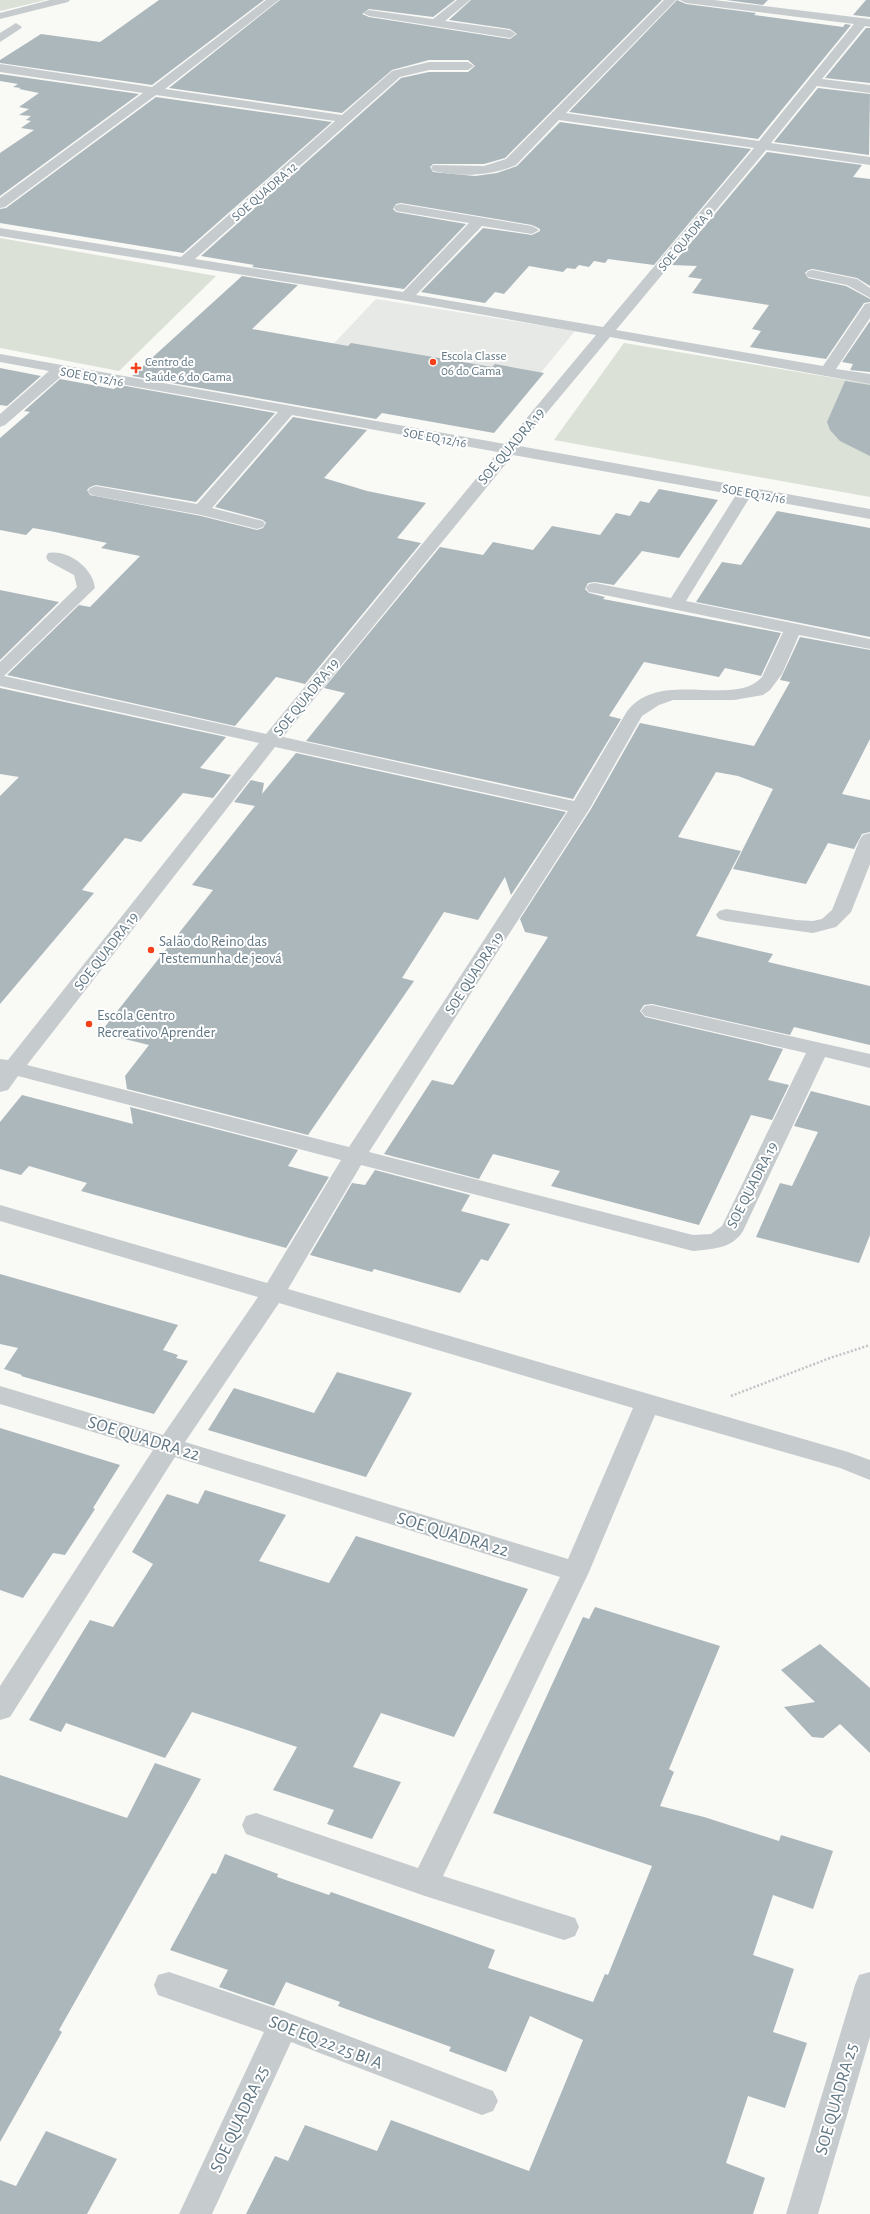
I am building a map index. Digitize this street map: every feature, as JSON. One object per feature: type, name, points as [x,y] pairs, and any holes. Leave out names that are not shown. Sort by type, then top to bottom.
[{"type":"street","points":[[0,16],[64,0]]},
{"type":"street","points":[[0,204],[155,90],[273,0]]},
{"type":"street","points":[[436,22],[464,0]]},
{"type":"street","points":[[438,168],[481,171],[500,168],[511,162],[670,0]]},
{"type":"street","points":[[686,0],[866,22]]},
{"type":"street","points":[[369,13],[510,34]]},
{"type":"street","name":"SOE QUADRA 9","points":[[607,333],[763,145],[813,82],[866,22]]},
{"type":"street","points":[[0,38],[16,27]]},
{"type":"street","name":"SOE QUADRA 12","points":[[183,262],[345,119],[379,87],[396,74],[411,69],[429,66],[468,66]]},
{"type":"street","points":[[0,68],[345,119]]},
{"type":"street","points":[[813,82],[870,89]]},
{"type":"street","points":[[557,116],[870,161]]},
{"type":"street","points":[[401,208],[480,220],[532,230]]},
{"type":"street","points":[[406,297],[480,220]]},
{"type":"street","points":[[0,232],[406,297],[827,372],[870,378]]},
{"type":"street","points":[[814,274],[852,282],[870,294]]},
{"type":"street","points":[[827,372],[870,307]]},
{"type":"street","name":"SOE QUADRA 19","points":[[0,1085],[7,1066],[508,450],[607,333]]},
{"type":"street","name":"SOE EQ 12/16","points":[[0,358],[287,411],[870,514]]},
{"type":"street","points":[[0,422],[59,370]]},
{"type":"street","points":[[201,510],[287,411]]},
{"type":"street","points":[[96,491],[201,510],[257,524]]},
{"type":"street","points":[[675,605],[746,491]]},
{"type":"street","points":[[0,672],[86,588],[84,575],[78,568],[54,557]]},
{"type":"street","points":[[594,588],[870,644]]},
{"type":"street","name":"SOE QUADRA 19","points":[[355,1156],[580,808],[635,714],[648,703],[674,695],[738,694],[756,692],[770,678],[793,629]]},
{"type":"street","points":[[0,681],[580,808]]},
{"type":"street","points":[[726,915],[796,926],[813,927],[828,923],[841,912],[870,839]]},
{"type":"street","points":[[652,1011],[819,1048],[870,1061]]},
{"type":"street","name":"SOE QUADRA 19","points":[[7,1066],[692,1243],[716,1241],[730,1231],[819,1048]]},
{"type":"street","points":[[0,1709],[169,1446],[274,1292],[355,1156]]},
{"type":"street","points":[[0,1213],[274,1292],[647,1405],[863,1465]]},
{"type":"street","name":"SOE QUADRA 22","points":[[0,1396],[169,1446],[576,1572]]},
{"type":"street","points":[[425,1883],[576,1572],[647,1405]]},
{"type":"street","points":[[256,1825],[425,1883],[564,1928]]},
{"type":"street","name":"SOE EQ 22 25 BI A","points":[[169,1985],[283,2025],[482,2101]]},
{"type":"street","name":"SOE QUADRA 25","points":[[802,2214],[870,1985]]},
{"type":"street","name":"SOE QUADRA 25","points":[[195,2214],[283,2025]]},
{"type":"path","points":[[684,1415],[830,1358],[870,1345]]},
{"type":"shaded area","points":[[0,0],[46,0],[0,11]]},
{"type":"shaded area","points":[[0,238],[216,276],[119,371],[0,348]]},
{"type":"shaded area","name":"Escola Classe 06 do Gama","points":[[376,299],[575,331],[492,432],[286,394]]},
{"type":"shaded area","points":[[624,343],[870,384],[870,497],[554,440]]},
{"type":"building","points":[[159,0],[264,0],[152,85],[0,63],[0,60],[41,34],[100,42]]},
{"type":"building","points":[[280,0],[455,0],[433,17],[369,9],[362,14],[369,17],[510,39],[517,34],[510,29],[449,20],[471,0],[662,0],[505,158],[484,164],[433,164],[430,167],[433,172],[475,176],[497,173],[517,166],[560,122],[751,149],[654,265],[608,259],[605,263],[594,261],[589,267],[579,265],[575,269],[567,268],[563,272],[529,266],[504,294],[495,292],[485,303],[421,292],[483,228],[532,235],[540,231],[540,229],[532,225],[401,203],[396,204],[393,209],[396,212],[466,224],[404,289],[252,267],[254,265],[201,256],[401,78],[429,72],[468,72],[475,66],[468,60],[429,60],[392,70],[342,113],[169,88]]},
{"type":"building","points":[[677,0],[686,4],[756,13],[754,15],[843,27],[845,24],[851,25],[758,139],[569,112]]},
{"type":"building","points":[[726,0],[768,0],[763,5]]},
{"type":"building","points":[[866,0],[870,0],[870,17],[853,15]]},
{"type":"building","points":[[866,28],[870,28],[870,83],[825,78]]},
{"type":"building","points":[[0,74],[139,94],[0,196],[0,153],[34,130],[21,128],[31,121],[26,120],[31,116],[19,115],[29,109],[19,107],[39,93],[13,87],[18,84],[0,81]]},
{"type":"building","points":[[818,88],[870,94],[869,155],[774,142]]},
{"type":"building","points":[[156,97],[332,122],[183,253],[0,223],[0,209],[6,208]]},
{"type":"building","points":[[767,152],[862,165],[853,177],[870,179],[870,286],[857,278],[813,269],[808,270],[805,273],[808,278],[846,286],[870,299],[870,302],[864,303],[826,359],[750,347],[761,331],[752,329],[769,305],[692,293],[702,279],[688,277],[697,266],[672,265]]},
{"type":"building","points":[[242,276],[298,285],[252,329],[348,346],[351,343],[492,367],[495,364],[544,373],[494,433],[382,413],[376,419],[132,376]]},
{"type":"building","points":[[870,321],[870,372],[850,370],[853,364],[842,362]]},
{"type":"building","points":[[0,368],[41,376],[7,406],[0,405]]},
{"type":"building","points":[[60,379],[114,389],[120,385],[275,413],[196,502],[96,485],[87,490],[90,495],[201,516],[257,530],[263,528],[266,523],[263,520],[215,507],[293,417],[367,430],[324,478],[367,491],[426,503],[397,538],[421,543],[305,684],[276,677],[235,726],[7,675],[79,605],[90,607],[140,556],[101,548],[107,543],[50,531],[33,528],[26,535],[0,530],[0,438],[30,412],[24,411]]},
{"type":"building","points":[[845,381],[870,385],[870,456],[840,441],[830,430],[827,422]]},
{"type":"building","points":[[659,489],[718,500],[679,558],[642,551],[614,585],[595,582],[588,583],[585,589],[589,593],[605,597],[603,599],[781,633],[761,676],[725,668],[719,677],[644,662],[609,716],[621,719],[573,799],[306,741],[345,693],[324,688],[440,547],[483,555],[493,542],[533,550],[552,526],[600,535],[616,513],[630,516],[640,501],[649,503]]},
{"type":"building","points":[[777,511],[870,528],[870,637],[696,602],[722,562],[741,565]]},
{"type":"building","points":[[0,590],[59,602],[0,660]]},
{"type":"building","points":[[800,637],[870,650],[870,739],[842,794],[870,800],[870,832],[862,834],[854,849],[828,843],[806,884],[733,869],[773,789],[738,776],[716,772],[678,837],[741,851],[696,936],[773,954],[768,962],[870,986],[870,1045],[794,1027],[790,1035],[652,1004],[644,1005],[640,1011],[645,1017],[783,1049],[768,1080],[789,1085],[772,1120],[751,1115],[699,1225],[551,1186],[560,1171],[493,1154],[479,1179],[384,1154],[432,1080],[453,1085],[548,937],[525,932],[520,919],[591,809],[640,723],[754,746],[790,682],[780,680]]},
{"type":"building","points":[[0,688],[226,737],[200,768],[231,775],[213,798],[183,793],[141,842],[125,838],[82,890],[94,893],[0,1004],[0,796],[19,777],[0,774]]},
{"type":"building","points":[[296,753],[566,812],[511,895],[505,877],[478,920],[444,912],[402,978],[414,981],[308,1135],[127,1089],[125,1076],[149,1045],[100,1033],[213,890],[192,885],[255,806],[234,802],[251,780],[264,783],[262,794]]},
{"type":"building","points":[[811,1091],[870,1106],[870,1235],[859,1263],[756,1237],[780,1183],[792,1186],[818,1132],[794,1126]]},
{"type":"building","points":[[22,1095],[133,1124],[130,1107],[298,1150],[288,1166],[329,1177],[286,1248],[81,1191],[87,1183],[29,1166],[21,1175],[0,1169],[0,1122]]},
{"type":"building","points":[[375,1170],[470,1195],[461,1211],[510,1224],[488,1261],[481,1259],[460,1293],[374,1269],[372,1272],[310,1255],[352,1183],[365,1185]]},
{"type":"building","points":[[0,1274],[178,1325],[163,1350],[178,1355],[176,1358],[188,1361],[154,1414],[21,1376],[22,1375],[4,1369],[18,1348],[0,1344]]},
{"type":"building","points":[[337,1372],[412,1393],[366,1477],[208,1430],[234,1388],[314,1413]]},
{"type":"building","points":[[0,1428],[120,1465],[93,1508],[95,1509],[65,1555],[53,1553],[23,1598],[0,1590]]},
{"type":"building","points":[[205,1490],[286,1515],[259,1561],[329,1583],[356,1536],[528,1589],[454,1737],[381,1713],[353,1767],[401,1782],[372,1839],[327,1824],[334,1810],[273,1790],[297,1747],[192,1712],[165,1758],[66,1723],[61,1732],[29,1720],[90,1620],[113,1627],[153,1564],[132,1552],[167,1494],[198,1504]]},
{"type":"building","points":[[595,1607],[720,1646],[669,1769],[674,1772],[660,1806],[704,1817],[779,1841],[781,1835],[833,1851],[813,1909],[773,1895],[753,1955],[794,1969],[773,2032],[807,2043],[785,2108],[748,2096],[726,2163],[765,2178],[753,2214],[246,2214],[275,2156],[288,2161],[305,2125],[377,2151],[391,2120],[529,2171],[583,2040],[530,2016],[506,2072],[449,2051],[451,2047],[338,2006],[340,2002],[286,1982],[274,2006],[219,1987],[228,1970],[170,1950],[212,1873],[216,1874],[225,1854],[278,1874],[277,1877],[329,1895],[331,1892],[495,1950],[488,1968],[593,2002],[605,1974],[608,1975],[652,1866],[493,1813],[583,1617],[589,1619]]},
{"type":"building","points":[[820,1644],[870,1688],[870,1753],[840,1724],[823,1738],[812,1737],[784,1707],[815,1702],[781,1670]]},
{"type":"building","points":[[155,1763],[201,1779],[59,2030],[62,2032],[0,2142],[0,1775],[127,1818]]},
{"type":"building","points":[[46,2131],[117,2159],[87,2214],[0,2214],[0,2180],[16,2186]]},
{"type":"place","name":"Escola Classe 06 do Gama","points":[[433,362]]},
{"type":"place","name":"Centro de Saúde 6 do Gama","points":[[136,368]]},
{"type":"place","name":"Salão do Reino das Testemunha de jeová","points":[[151,950]]},
{"type":"place","name":"Escola Centro Recreativo Aprender","points":[[89,1024]]}]
